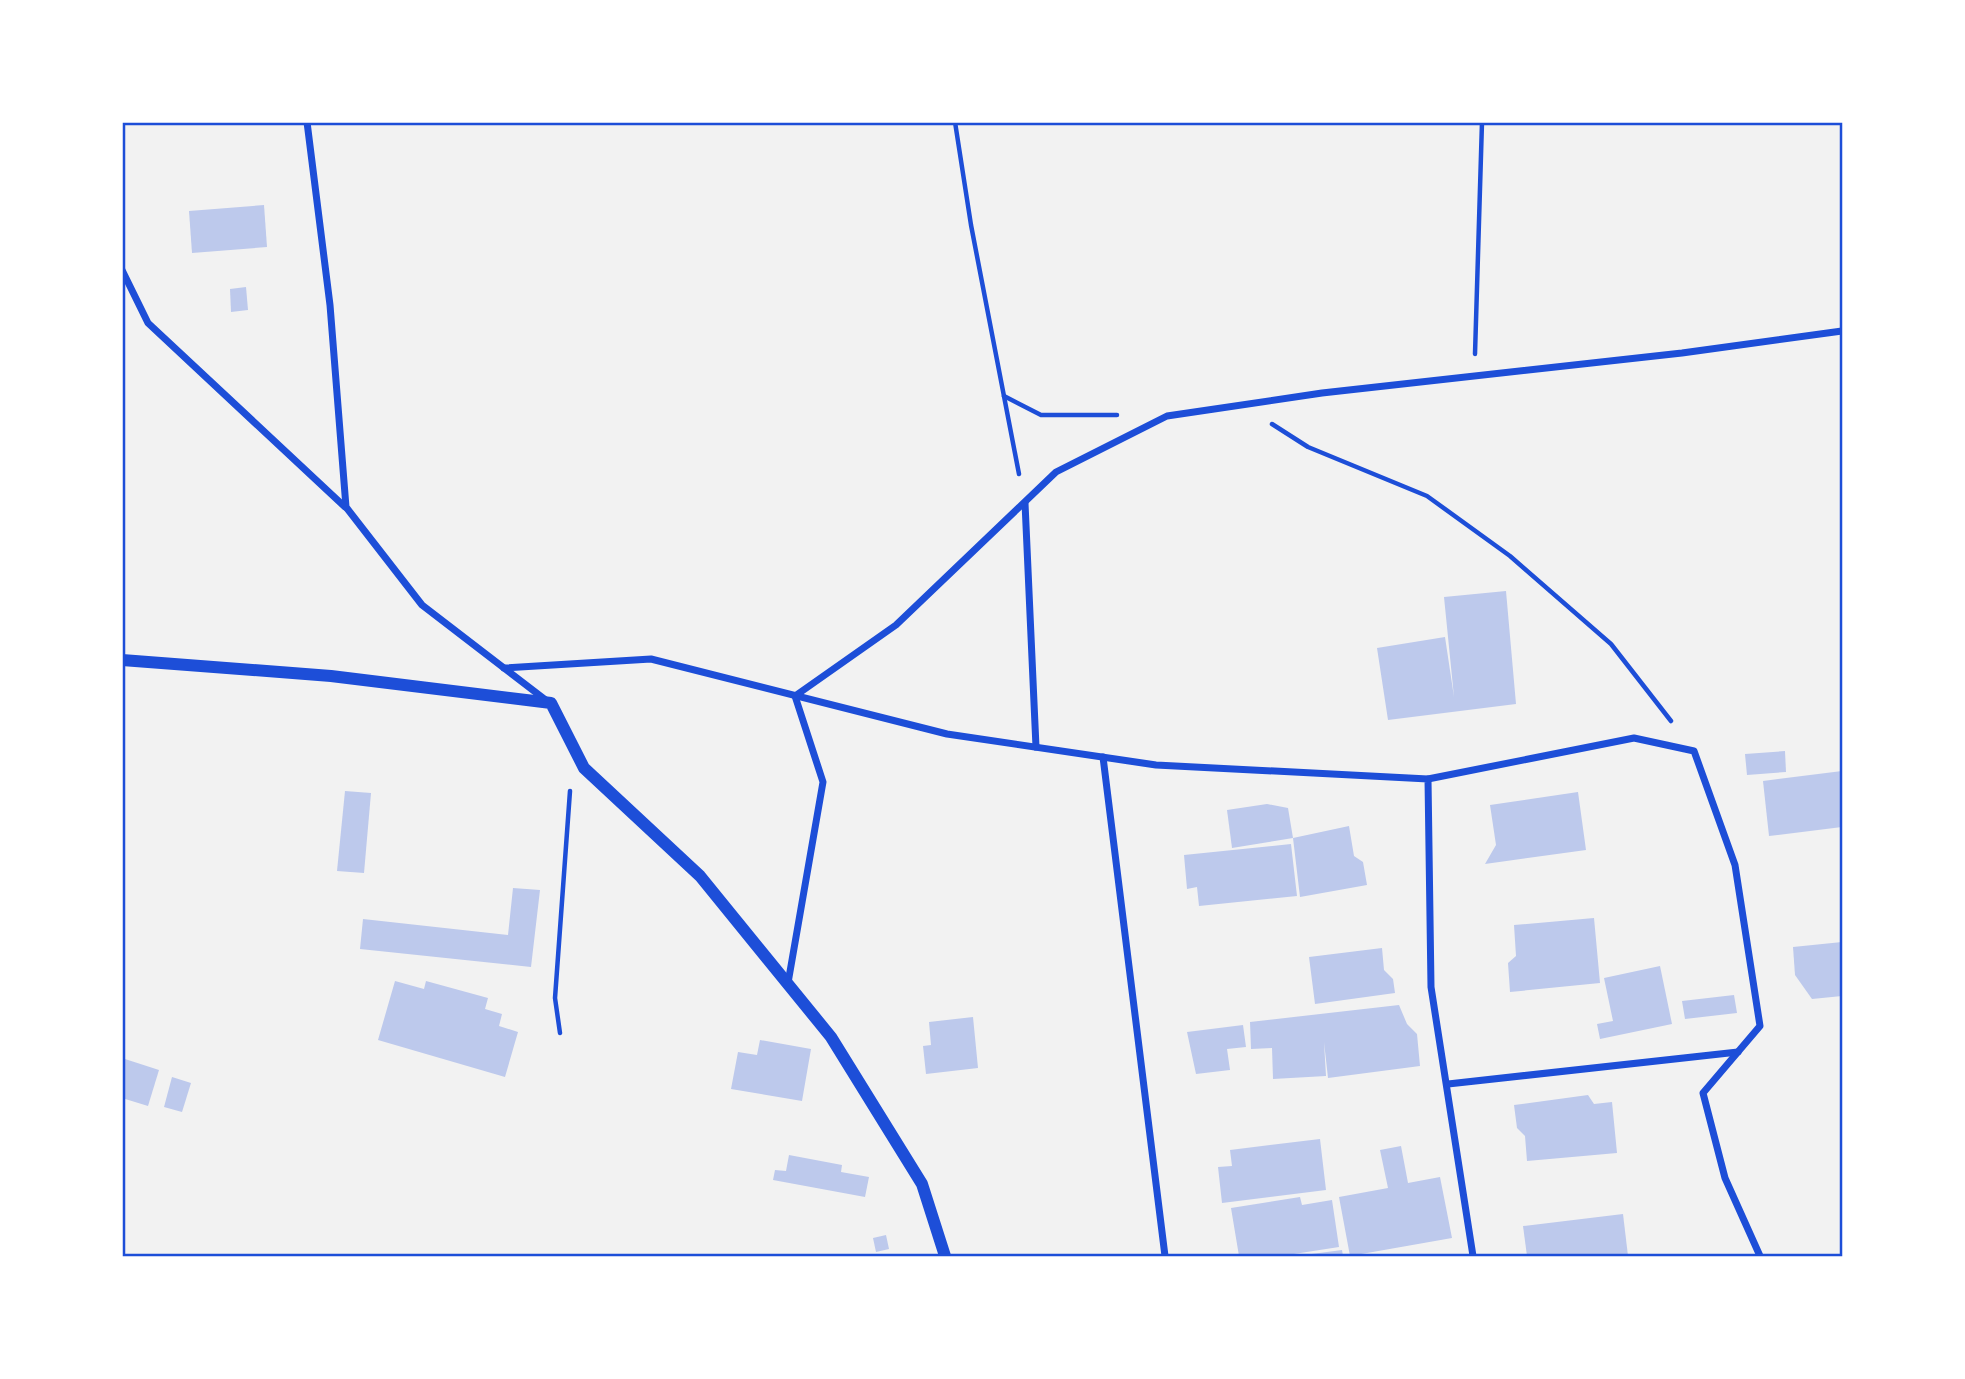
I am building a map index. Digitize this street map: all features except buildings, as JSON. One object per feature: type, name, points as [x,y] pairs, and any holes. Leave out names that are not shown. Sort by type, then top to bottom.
[{"type":"street","points":[[307,122],[330,305],[346,507]]},
{"type":"street","points":[[122,270],[148,323],[346,507],[422,604],[551,704],[584,768],[700,876],[831,1037],[922,1184],[945,1256]]},
{"type":"street","points":[[795,696],[896,625],[1056,472],[1167,416],[1843,331]]},
{"type":"street","points":[[1025,503],[1036,747]]},
{"type":"street","points":[[504,668],[651,659],[947,734],[1156,765],[1428,779],[1634,738],[1695,751],[1735,865],[1760,1026],[1703,1093],[1725,1178],[1760,1256]]},
{"type":"street","points":[[122,660],[331,676],[551,704]]},
{"type":"street","points":[[788,984],[823,782],[795,696]]},
{"type":"street","points":[[1103,757],[1165,1256]]},
{"type":"street","points":[[1428,779],[1432,987],[1473,1256]]},
{"type":"street","points":[[1448,1084],[1738,1052]]},
{"type":"path","points":[[956,122],[971,225],[1025,503]]},
{"type":"path","points":[[1475,376],[1482,122]]},
{"type":"path","points":[[1003,396],[1041,415],[1120,415]]},
{"type":"path","points":[[1241,405],[1308,447],[1427,496],[1510,556],[1611,644],[1695,751]]},
{"type":"path","points":[[560,1032],[555,998],[574,748]]}]
